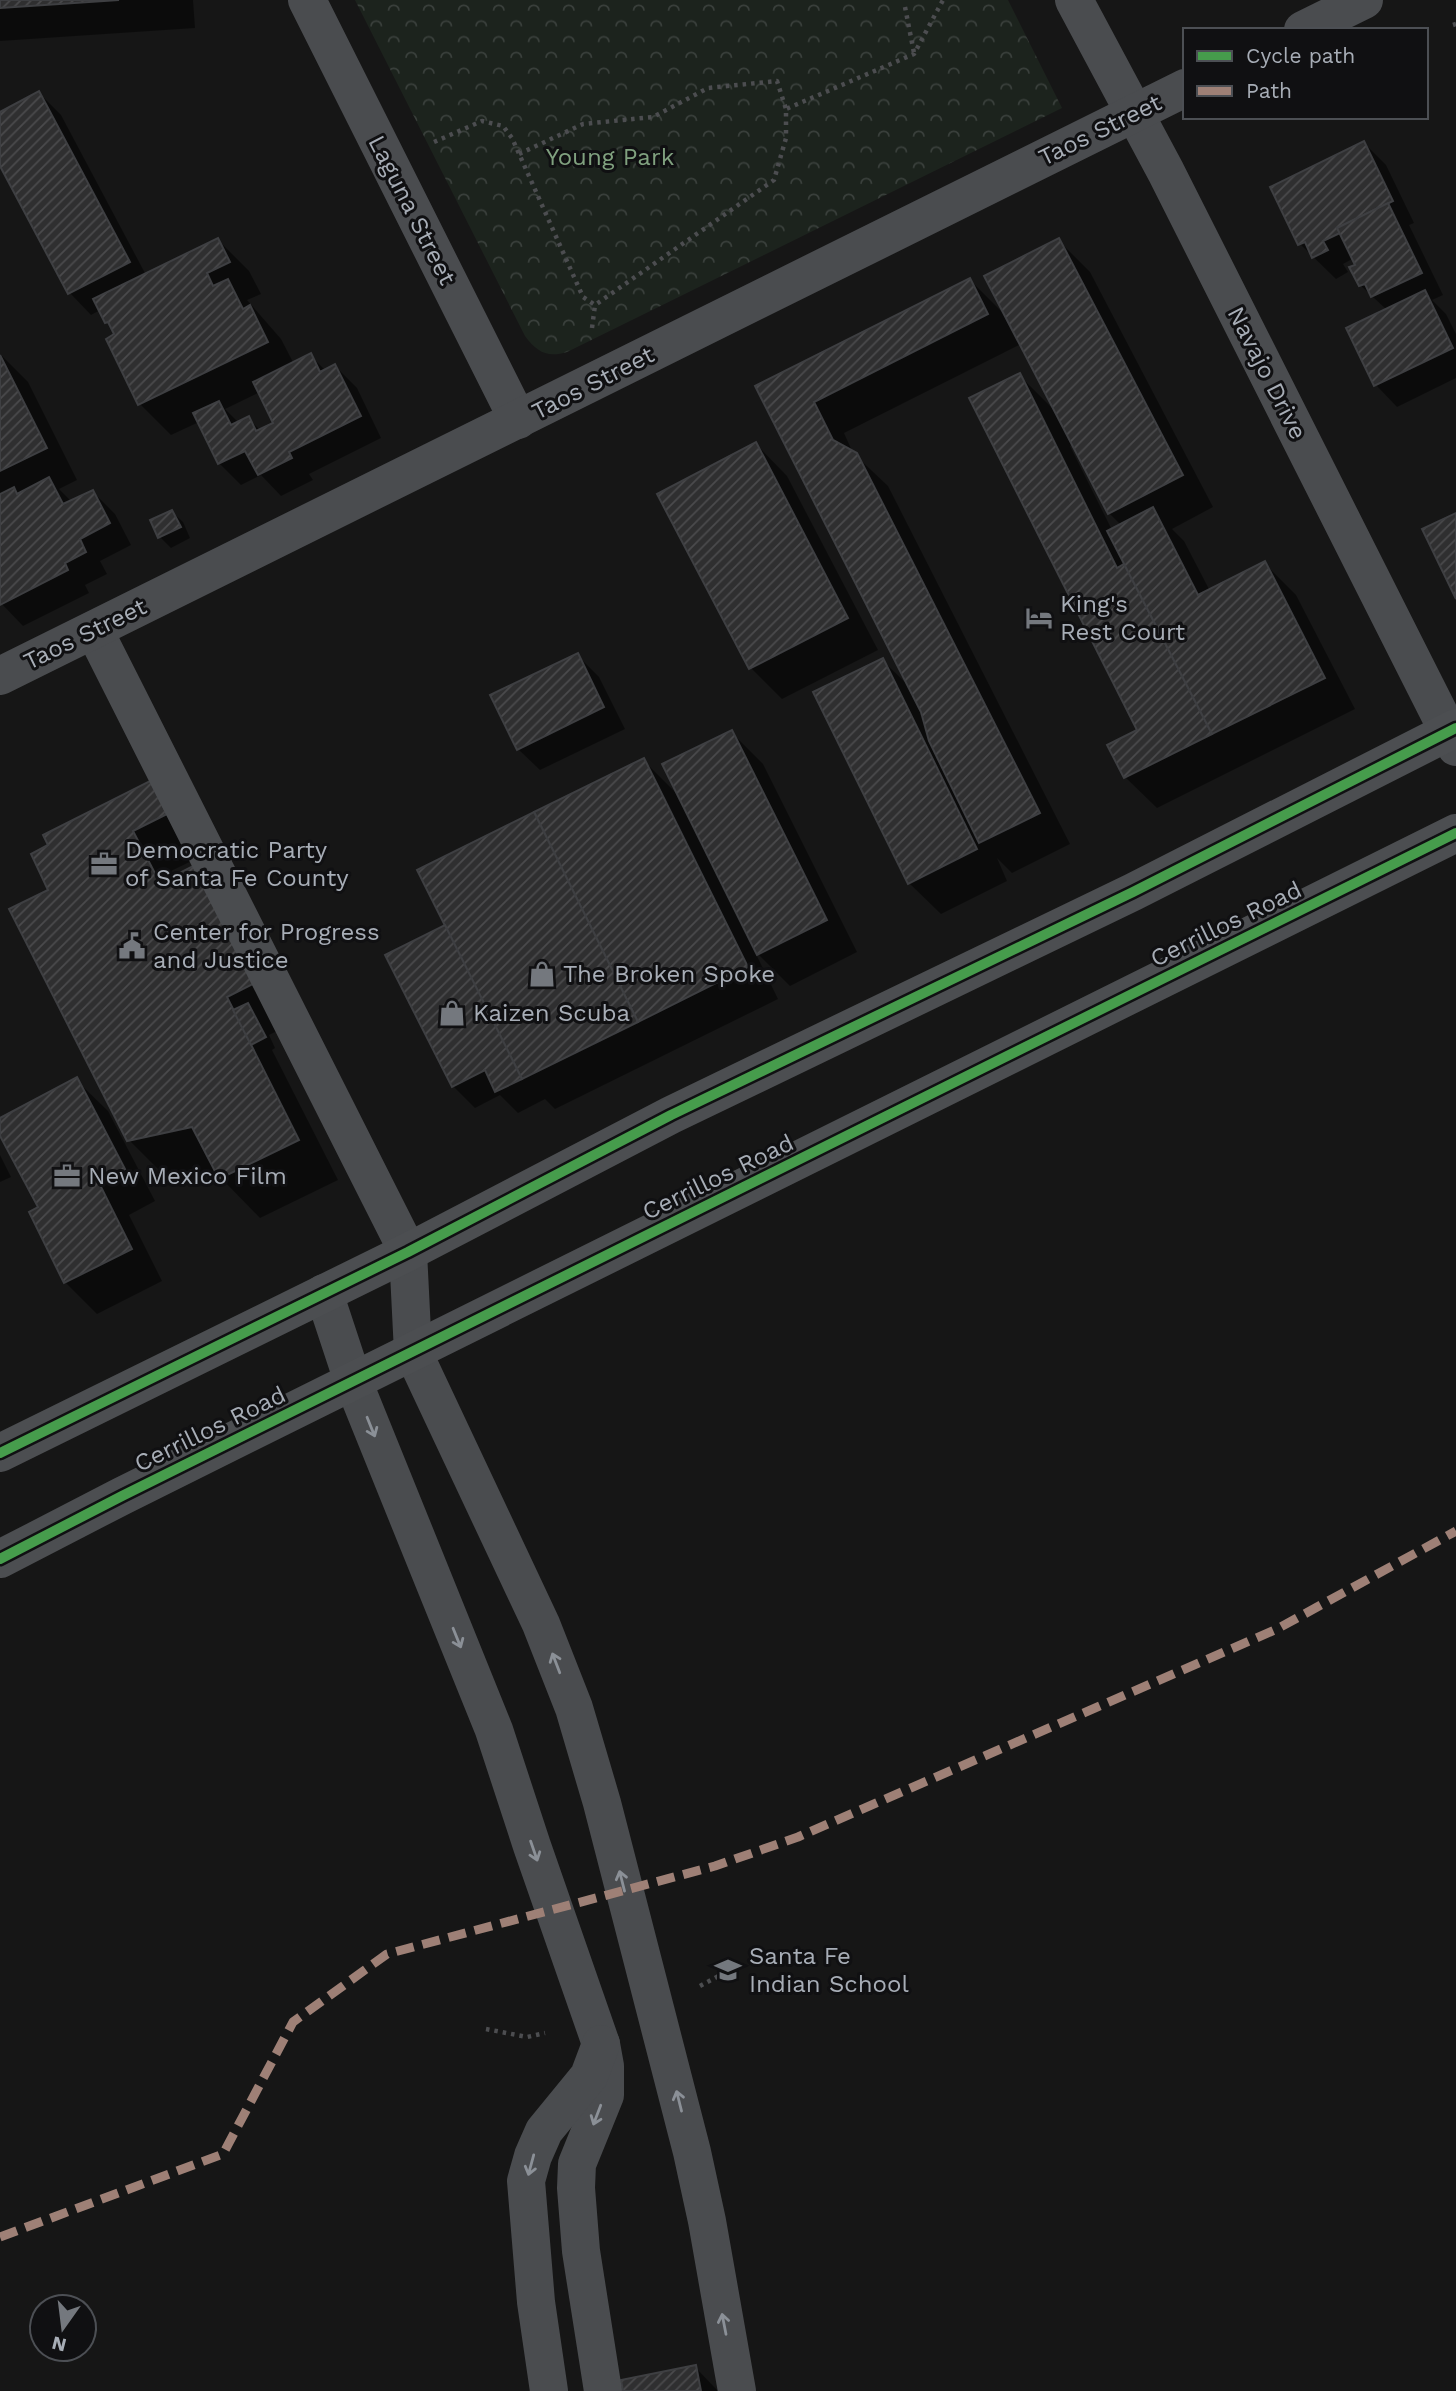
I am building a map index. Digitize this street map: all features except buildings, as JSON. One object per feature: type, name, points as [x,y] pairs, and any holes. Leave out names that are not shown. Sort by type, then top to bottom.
[{"type":"main road","points":[[0,1453],[408,1252],[671,1115],[1453,736]]},
{"type":"main road","name":"Cerrillos Road","points":[[0,1559],[1456,833]]},
{"type":"street","name":"Laguna Street","points":[[306,0],[518,420]]},
{"type":"street","name":"Navajo Drive","points":[[1074,0],[1135,113],[1453,736]]},
{"type":"street","points":[[1307,28],[1364,0]]},
{"type":"street","name":"Taos Street","points":[[0,676],[1183,89]]},
{"type":"street","points":[[94,630],[408,1252],[413,1352],[541,1624],[574,1708],[603,1803],[692,2152],[737,2391]]},
{"type":"street","points":[[324,1293],[353,1381],[494,1730],[601,2044],[605,2066],[604,2095],[577,2164],[576,2188],[581,2251],[603,2391]]},
{"type":"street","points":[[549,2391],[536,2302],[526,2181],[544,2131],[589,2076],[601,2044]]},
{"type":"path","points":[[786,108],[914,54],[943,0]]},
{"type":"path","points":[[905,7],[914,54]]},
{"type":"path","points":[[432,143],[482,121],[503,125],[519,154],[583,297],[595,305],[774,180],[786,138],[786,108],[777,81],[708,88],[653,117],[583,124],[519,154]]},
{"type":"path","points":[[697,1987],[743,1964]]},
{"type":"path","points":[[486,2029],[527,2037],[549,2032]]},
{"type":"green space","name":"Young Park","points":[[355,0],[1008,0],[1062,108],[567,352],[548,354],[538,350],[525,336]]},
{"type":"marked path","points":[[0,2237],[223,2154],[293,2022],[387,1954],[715,1866],[798,1837],[1277,1629],[1456,1531]]},
{"type":"cycle path","points":[[0,1453],[408,1252],[671,1115],[1133,892],[1456,728]]},
{"type":"cycle path","points":[[0,1559],[1456,833]]},
{"type":"place","name":"King's Rest Court","points":[[1039,618]]},
{"type":"place","name":"Democratic Party of Santa Fe County","points":[[104,864]]},
{"type":"place","name":"Center for Progress and Justice","points":[[132,946]]},
{"type":"place","name":"The Broken Spoke","points":[[542,974]]},
{"type":"place","name":"Kaizen Scuba","points":[[452,1013]]},
{"type":"place","name":"New Mexico Film","points":[[67,1176]]},
{"type":"place","name":"Santa Fe Indian School","points":[[728,1970]]}]
